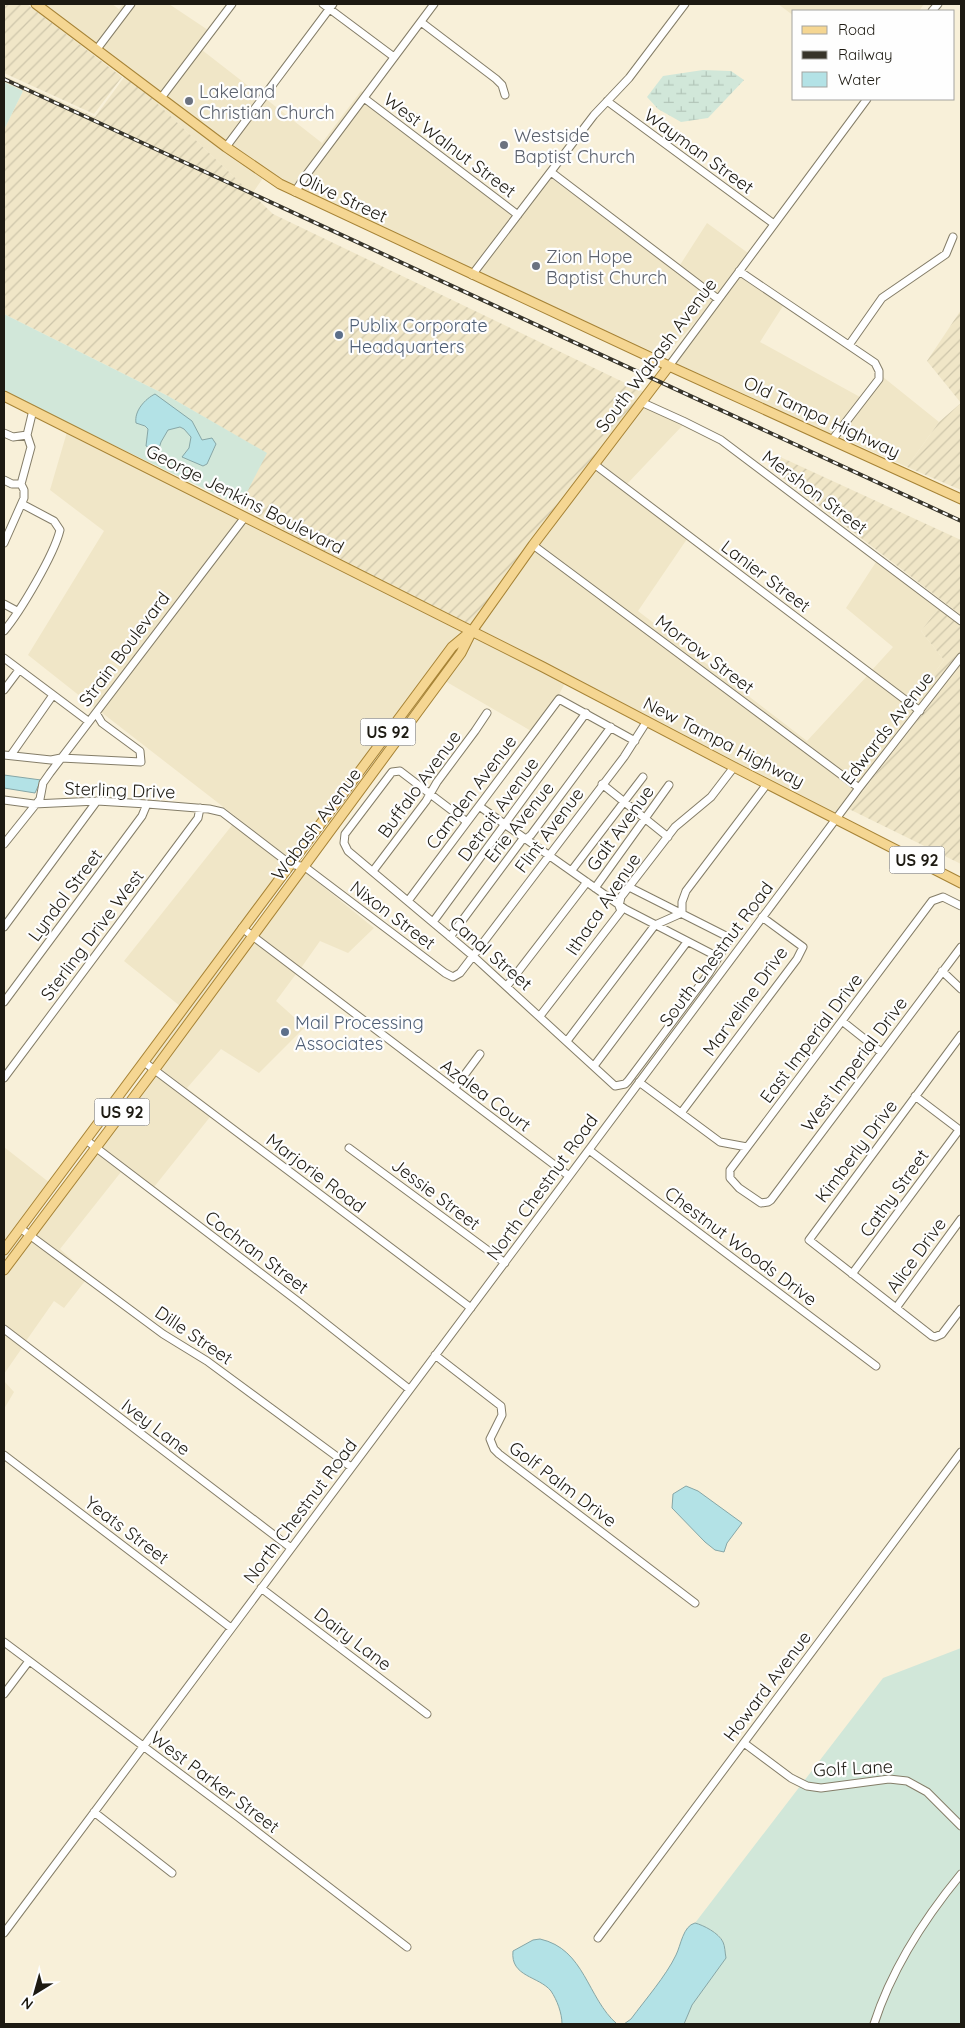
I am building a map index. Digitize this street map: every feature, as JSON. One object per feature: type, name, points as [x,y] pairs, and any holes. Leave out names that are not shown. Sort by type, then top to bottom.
[{"type":"main road","name":"Olive Street","points":[[36,4],[265,175],[295,192],[669,366]]},
{"type":"main road","name":"South Wabash Avenue","points":[[472,631],[533,545],[669,366]]},
{"type":"main road","name":"Old Tampa Highway","points":[[669,366],[961,499]]},
{"type":"main road","name":"George Jenkins Boulevard","points":[[4,396],[472,631]]},
{"type":"main road","name":"New Tampa Highway","points":[[472,631],[961,883]]},
{"type":"main road","name":"Wabash Avenue","points":[[4,1250],[452,647],[472,631]]},
{"type":"main road","name":"Wabash Avenue","points":[[4,1270],[363,788],[461,653],[472,631]]},
{"type":"main road","points":[[352,780],[363,788]]},
{"type":"street","points":[[97,49],[131,4]]},
{"type":"street","points":[[161,98],[232,4]]},
{"type":"street","points":[[323,4],[332,6],[394,57]]},
{"type":"street","points":[[295,192],[434,4]]},
{"type":"street","points":[[472,275],[594,115],[629,78],[685,4]]},
{"type":"street","points":[[226,147],[332,6]]},
{"type":"street","points":[[421,22],[496,79],[502,85],[505,95]]},
{"type":"street","name":"West Walnut Street","points":[[364,98],[518,215]]},
{"type":"street","name":"South Wabash Avenue","points":[[669,366],[866,100]]},
{"type":"street","name":"Wayman Street","points":[[607,101],[774,224]]},
{"type":"street","points":[[551,172],[718,299]]},
{"type":"street","points":[[849,345],[882,298],[946,254],[953,237]]},
{"type":"street","points":[[739,272],[875,363],[880,371],[879,379],[832,440]]},
{"type":"street","name":"Mershon Street","points":[[641,402],[720,440],[961,621]]},
{"type":"street","points":[[4,543],[22,504],[24,490],[21,484],[31,447],[27,435],[33,410]]},
{"type":"street","points":[[4,433],[13,438],[27,435]]},
{"type":"street","name":"Lanier Street","points":[[594,464],[920,710]]},
{"type":"street","points":[[4,480],[12,484],[21,484]]},
{"type":"street","points":[[4,632],[36,581],[60,530],[54,521],[22,504]]},
{"type":"street","name":"Strain Boulevard","points":[[4,844],[40,798],[43,783],[60,758],[244,517]]},
{"type":"street","name":"Morrow Street","points":[[533,545],[858,788]]},
{"type":"street","points":[[4,604],[17,611]]},
{"type":"street","name":"Edwards Avenue","points":[[837,819],[858,788],[961,657]]},
{"type":"street","points":[[4,658],[88,721]]},
{"type":"street","points":[[4,690],[19,670]]},
{"type":"street","points":[[7,755],[53,695]]},
{"type":"street","name":"Camden Avenue","points":[[408,901],[559,699],[586,713]]},
{"type":"street","points":[[7,755],[51,760],[60,758],[140,762],[140,751],[102,723],[96,713]]},
{"type":"street","name":"Buffalo Avenue","points":[[373,871],[487,713]]},
{"type":"street","points":[[586,713],[635,740]]},
{"type":"street","name":"Detroit Avenue","points":[[433,922],[586,713]]},
{"type":"street","name":"Flint Avenue","points":[[473,956],[635,740],[646,721]]},
{"type":"street","name":"Erie Avenue","points":[[450,937],[522,840],[526,839],[612,727]]},
{"type":"street","name":"Ithaca Avenue","points":[[540,1016],[620,911],[621,897],[668,836],[680,822],[711,797],[734,767]]},
{"type":"street","name":"Canal Street","points":[[430,794],[400,772],[389,774],[345,834],[344,842],[348,851],[507,986],[611,1084],[618,1086],[628,1081],[709,973],[718,957]]},
{"type":"street","points":[[572,870],[643,776]]},
{"type":"street","points":[[602,784],[668,836]]},
{"type":"street","points":[[682,913],[682,902],[686,891],[767,784]]},
{"type":"street","name":"Galt Avenue","points":[[595,888],[669,785]]},
{"type":"street","points":[[430,794],[467,822]]},
{"type":"street","name":"Sterling Drive","points":[[4,800],[34,804],[97,801],[200,808],[222,812],[290,864]]},
{"type":"street","points":[[4,926],[97,801]]},
{"type":"street","name":"Lyndol Street","points":[[4,1002],[142,816],[147,804]]},
{"type":"street","points":[[479,806],[549,856],[572,870],[619,906],[718,957],[730,938],[629,887]]},
{"type":"street","name":"Sterling Drive West","points":[[4,1078],[198,818],[200,808]]},
{"type":"street","name":"South Chestnut Road","points":[[620,1108],[837,819]]},
{"type":"street","name":"Nixon Street","points":[[290,864],[304,866],[449,976],[457,975],[473,956]]},
{"type":"street","points":[[507,986],[587,882]]},
{"type":"street","name":"East Imperial Drive","points":[[771,1200],[765,1203],[757,1201],[739,1188],[730,1178],[730,1170],[934,898],[943,897],[961,906]]},
{"type":"street","points":[[567,1041],[655,925],[682,913]]},
{"type":"street","name":"Marveline Drive","points":[[681,1113],[803,947],[762,917]]},
{"type":"street","name":"Azalea Court","points":[[242,928],[569,1176]]},
{"type":"street","points":[[594,1066],[684,949],[687,942]]},
{"type":"street","name":"West Imperial Drive","points":[[771,1200],[961,947]]},
{"type":"street","points":[[942,971],[961,989]]},
{"type":"street","points":[[842,1021],[881,1052]]},
{"type":"street","name":"Kimberly Drive","points":[[852,1274],[809,1240],[961,1035]]},
{"type":"street","points":[[454,1089],[480,1054]]},
{"type":"street","name":"Marjorie Road","points":[[144,1062],[471,1308]]},
{"type":"street","points":[[639,1082],[720,1142],[747,1147]]},
{"type":"street","points":[[916,1096],[960,1130]]},
{"type":"street","name":"North Chestnut Road","points":[[4,1933],[620,1108]]},
{"type":"street","name":"Cathy Street","points":[[852,1274],[960,1130]]},
{"type":"street","name":"Cochran Street","points":[[86,1140],[409,1389]]},
{"type":"street","name":"Jessie Street","points":[[349,1148],[505,1263]]},
{"type":"street","name":"Chestnut Woods Drive","points":[[589,1150],[876,1366]]},
{"type":"street","name":"Alice Drive","points":[[896,1308],[961,1219]]},
{"type":"street","name":"Dille Street","points":[[20,1228],[163,1334],[207,1361],[351,1467]]},
{"type":"street","points":[[852,1274],[935,1338],[942,1334],[961,1309]]},
{"type":"street","name":"Ivey Lane","points":[[4,1329],[291,1548]]},
{"type":"street","name":"Golf Palm Drive","points":[[435,1355],[501,1406],[500,1420],[490,1439],[494,1449],[499,1454],[695,1603]]},
{"type":"street","name":"Howard Avenue","points":[[598,1938],[961,1452]]},
{"type":"street","name":"Yeats Street","points":[[4,1455],[231,1628]]},
{"type":"street","name":"Dairy Lane","points":[[261,1588],[427,1714]]},
{"type":"street","name":"West Parker Street","points":[[4,1642],[407,1947]]},
{"type":"street","points":[[4,1694],[29,1661]]},
{"type":"street","name":"Golf Lane","points":[[744,1743],[791,1778],[806,1786],[821,1788],[889,1779],[907,1781],[927,1792],[961,1826]]},
{"type":"street","points":[[94,1812],[172,1873]]},
{"type":"street","points":[[874,2024],[887,1990],[907,1951],[934,1908],[961,1874]]},
{"type":"shaded area","points":[[4,4],[27,4],[122,77],[94,114],[4,73]]},
{"type":"shaded area","points":[[42,4],[112,4],[119,9],[123,4],[126,4],[96,44]]},
{"type":"shaded area","points":[[135,4],[169,4],[208,30],[161,93],[102,48]]},
{"type":"shaded area","points":[[778,4],[924,4],[920,10],[792,10],[792,14]]},
{"type":"shaded area","points":[[202,50],[260,95],[225,141],[166,97]]},
{"type":"shaded area","points":[[4,76],[95,117],[125,76],[139,86],[273,214],[644,392],[471,627],[343,562],[240,506],[266,453],[168,396],[4,314],[4,130],[23,91],[4,82]]},
{"type":"shaded area","points":[[139,86],[263,178],[252,194]]},
{"type":"shaded area","points":[[361,91],[364,93],[295,186],[275,177],[231,146],[266,99],[322,143]]},
{"type":"shaded area","points":[[364,103],[513,216],[473,269],[301,189]]},
{"type":"shaded area","points":[[551,178],[713,300],[664,357],[479,272]]},
{"type":"shaded area","points":[[707,223],[748,253],[718,294],[680,265]]},
{"type":"shaded area","points":[[739,276],[783,306],[760,342],[860,397],[832,434],[675,363]]},
{"type":"shaded area","points":[[961,310],[961,403],[927,361]]},
{"type":"shaded area","points":[[883,377],[939,422],[907,467],[839,437]]},
{"type":"shaded area","points":[[961,403],[961,490],[907,467],[939,422]]},
{"type":"shaded area","points":[[642,407],[683,425],[627,484],[600,463]]},
{"type":"shaded area","points":[[67,432],[239,518],[95,708],[28,655],[104,531],[50,490]]},
{"type":"shaded area","points":[[776,455],[961,540],[961,615],[770,468]]},
{"type":"shaded area","points":[[595,469],[687,539],[638,611],[807,741],[867,676],[915,711],[858,783],[539,544]]},
{"type":"shaded area","points":[[245,521],[465,632],[289,858],[101,712]]},
{"type":"shaded area","points":[[534,550],[854,789],[836,814],[477,630]]},
{"type":"shaded area","points":[[876,562],[938,609],[921,631],[944,660],[914,701],[872,670],[893,647],[846,608]]},
{"type":"shaded area","points":[[938,609],[961,626],[961,652],[920,705],[914,701],[944,660],[921,631]]},
{"type":"shaded area","points":[[473,636],[565,683],[538,735],[445,681]]},
{"type":"shaded area","points":[[961,664],[961,864],[849,809]]},
{"type":"shaded area","points":[[233,824],[285,865],[180,1006],[124,961]]},
{"type":"shaded area","points":[[305,872],[374,928],[348,953],[320,941],[301,968],[258,935]]},
{"type":"shaded area","points":[[243,933],[248,937],[154,1064],[150,1062]]},
{"type":"shaded area","points":[[253,941],[296,974],[276,1001],[305,1027],[259,1073],[221,1049],[187,1088],[215,1110],[160,1068]]},
{"type":"shaded area","points":[[155,1075],[210,1117],[154,1187],[101,1147]]},
{"type":"shaded area","points":[[4,1147],[50,1183],[4,1244]]},
{"type":"shaded area","points":[[96,1153],[121,1172],[60,1249],[89,1275],[35,1234]]},
{"type":"shaded area","points":[[21,1233],[25,1236],[4,1265],[4,1256]]},
{"type":"shaded area","points":[[30,1241],[85,1281],[64,1308],[54,1301],[26,1341],[4,1325],[4,1276]]},
{"type":"shaded area","points":[[4,1334],[22,1348],[4,1374]]},
{"type":"shaded area","points":[[4,1381],[14,1392],[4,1409]]},
{"type":"green space","points":[[703,70],[731,71],[744,80],[708,118],[681,122],[658,109],[647,97],[663,76]]},
{"type":"green space","points":[[4,82],[23,91],[4,130]]},
{"type":"green space","points":[[4,314],[168,396],[267,453],[240,506],[4,390]],"holes":[[[192,421],[202,440],[216,445],[207,464],[203,466],[182,457],[189,449],[191,437],[184,429],[180,427],[168,430],[160,447],[146,446],[148,429],[140,423]]]},
{"type":"green space","points":[[961,1648],[961,2024],[684,2024],[692,2005],[726,1958],[724,1943],[721,1938],[695,1923],[883,1678]]},
{"type":"water","points":[[155,394],[192,421],[202,440],[212,438],[216,444],[207,464],[203,466],[182,457],[189,448],[191,437],[180,427],[168,430],[158,452],[146,446],[148,429],[136,423],[136,419],[141,406]]},
{"type":"water","points":[[4,775],[41,780],[35,793],[4,788]]},
{"type":"water","points":[[686,1486],[698,1491],[742,1523],[727,1543],[724,1552],[715,1550],[705,1542],[672,1508],[673,1494]]},
{"type":"water","points":[[695,1923],[710,1930],[721,1939],[726,1958],[692,2005],[684,2024],[624,2024],[631,2019],[661,1979],[672,1963],[685,1932]]},
{"type":"water","points":[[540,1939],[555,1944],[567,1953],[576,1963],[607,2013],[617,2024],[562,2024],[559,2007],[551,1991],[521,1971],[513,1960],[513,1951],[533,1940]]},
{"type":"railway","points":[[4,79],[961,521]]},
{"type":"place","name":"Lakeland Christian Church","points":[[189,101]]},
{"type":"place","name":"Westside Baptist Church","points":[[504,145]]},
{"type":"place","name":"Zion Hope Baptist Church","points":[[536,266]]},
{"type":"place","name":"Publix Corporate Headquarters","points":[[339,335]]},
{"type":"place","name":"Mail Processing Associates","points":[[285,1032]]}]
